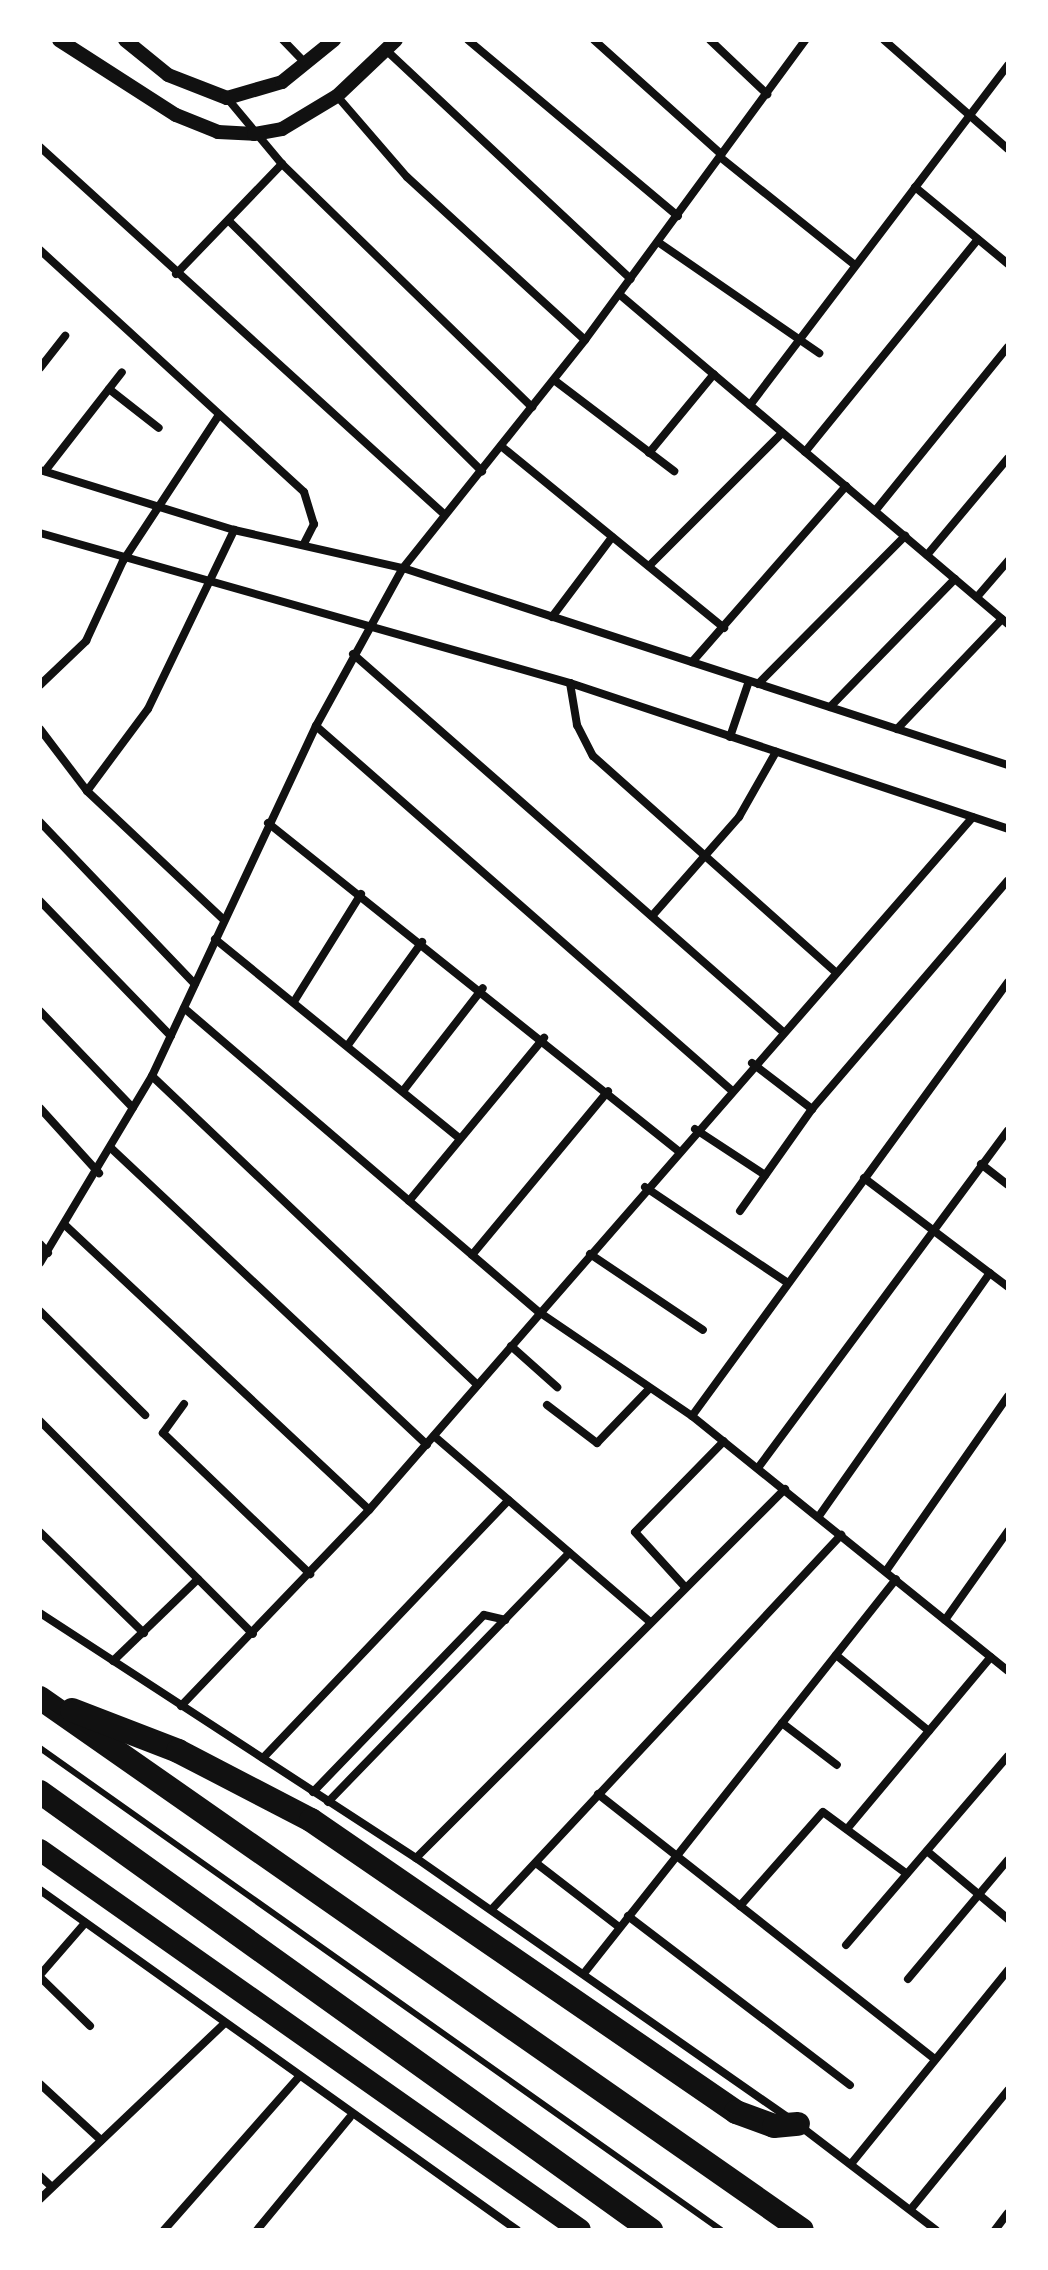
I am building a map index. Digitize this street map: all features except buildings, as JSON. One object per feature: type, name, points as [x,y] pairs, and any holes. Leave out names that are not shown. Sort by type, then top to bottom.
[{"type":"highway","points":[[40,1698],[178,1751],[278,1802],[736,2112],[774,2126],[798,2124]]},
{"type":"highway","points":[[40,1698],[802,2230]]},
{"type":"highway","points":[[40,1792],[651,2230]]},
{"type":"highway","points":[[40,1850],[580,2230]]},
{"type":"street","points":[[59,40],[176,115],[218,132],[254,134],[282,129],[337,96],[391,45],[631,279]]},
{"type":"street","points":[[125,40],[168,75],[227,98],[258,93],[307,65],[334,40]]},
{"type":"street","points":[[283,40],[307,65]]},
{"type":"street","points":[[468,40],[678,216]]},
{"type":"street","points":[[594,40],[720,156],[855,265]]},
{"type":"street","points":[[710,40],[767,94]]},
{"type":"street","points":[[40,1263],[99,1173],[152,1076],[268,823],[368,625],[403,568],[585,340],[805,40]]},
{"type":"street","points":[[884,40],[1008,149]]},
{"type":"street","points":[[750,405],[1008,65]]},
{"type":"street","points":[[337,96],[407,177],[585,340]]},
{"type":"street","points":[[227,98],[282,164],[532,407]]},
{"type":"street","points":[[40,147],[176,274],[445,515]]},
{"type":"street","points":[[176,274],[282,164]]},
{"type":"street","points":[[915,187],[1008,264]]},
{"type":"street","points":[[229,221],[482,471]]},
{"type":"street","points":[[805,452],[978,239]]},
{"type":"street","points":[[658,242],[819,353]]},
{"type":"street","points":[[40,250],[304,492],[314,524],[304,544]]},
{"type":"street","points":[[619,294],[1005,621],[897,729]]},
{"type":"street","points":[[40,368],[65,336]]},
{"type":"street","points":[[875,511],[1008,347]]},
{"type":"street","points":[[122,372],[43,470],[234,530],[403,568],[1008,765]]},
{"type":"street","points":[[649,453],[714,374]]},
{"type":"street","points":[[554,380],[674,471]]},
{"type":"street","points":[[109,389],[159,428]]},
{"type":"street","points":[[40,685],[86,641],[123,561],[219,415]]},
{"type":"street","points":[[649,566],[782,433]]},
{"type":"street","points":[[501,446],[724,628]]},
{"type":"street","points":[[927,555],[1008,458]]},
{"type":"street","points":[[692,662],[846,486]]},
{"type":"street","points":[[87,791],[148,709],[234,530]]},
{"type":"street","points":[[40,533],[209,586],[368,625],[570,683],[1008,829]]},
{"type":"street","points":[[730,737],[754,682],[905,536]]},
{"type":"street","points":[[552,617],[612,537]]},
{"type":"street","points":[[977,597],[1008,561]]},
{"type":"street","points":[[830,707],[955,579]]},
{"type":"street","points":[[353,654],[781,1030]]},
{"type":"street","points":[[570,683],[577,725],[593,756],[834,971]]},
{"type":"street","points":[[316,726],[730,1089]]},
{"type":"street","points":[[40,729],[87,791],[224,920]]},
{"type":"street","points":[[652,916],[750,803],[776,752]]},
{"type":"street","points":[[181,1706],[310,1574],[427,1445],[752,1063],[973,817]]},
{"type":"street","points":[[40,822],[195,984]]},
{"type":"street","points":[[268,823],[483,988],[677,1150]]},
{"type":"street","points":[[740,1211],[812,1109],[1008,880]]},
{"type":"street","points":[[295,1000],[361,894]]},
{"type":"street","points":[[40,901],[171,1036]]},
{"type":"street","points":[[215,939],[295,1000],[460,1139]]},
{"type":"street","points":[[348,1045],[422,942]]},
{"type":"street","points":[[692,1416],[1008,982]]},
{"type":"street","points":[[403,1091],[483,988]]},
{"type":"street","points":[[184,1008],[539,1312],[692,1416],[1007,1669]]},
{"type":"street","points":[[40,1011],[133,1108]]},
{"type":"street","points":[[409,1201],[544,1038]]},
{"type":"street","points":[[752,1063],[812,1109]]},
{"type":"street","points":[[152,1076],[478,1385]]},
{"type":"street","points":[[472,1255],[608,1091]]},
{"type":"street","points":[[40,1108],[99,1173]]},
{"type":"street","points":[[695,1129],[765,1175]]},
{"type":"street","points":[[758,1468],[930,1227],[1008,1130]]},
{"type":"street","points":[[112,1149],[427,1445]]},
{"type":"street","points":[[981,1164],[1008,1185]]},
{"type":"street","points":[[864,1178],[1008,1287]]},
{"type":"street","points":[[645,1187],[788,1283]]},
{"type":"street","points":[[66,1226],[369,1510]]},
{"type":"street","points":[[40,1244],[48,1253]]},
{"type":"street","points":[[590,1254],[703,1330]]},
{"type":"street","points":[[819,1516],[990,1273]]},
{"type":"street","points":[[40,1311],[145,1415]]},
{"type":"street","points":[[511,1346],[557,1387]]},
{"type":"street","points":[[547,1405],[597,1443],[650,1388]]},
{"type":"street","points":[[886,1571],[1008,1396]]},
{"type":"street","points":[[184,1404],[163,1433],[310,1574]]},
{"type":"street","points":[[40,1421],[253,1634]]},
{"type":"street","points":[[434,1436],[649,1621]]},
{"type":"street","points":[[685,1587],[635,1532],[724,1441]]},
{"type":"street","points":[[416,1858],[649,1621],[785,1489]]},
{"type":"street","points":[[263,1758],[509,1500]]},
{"type":"street","points":[[945,1620],[1008,1531]]},
{"type":"street","points":[[40,1532],[144,1633]]},
{"type":"street","points":[[492,1909],[841,1535]]},
{"type":"street","points":[[328,1802],[569,1553]]},
{"type":"street","points":[[113,1661],[198,1579]]},
{"type":"street","points":[[585,1972],[896,1579]]},
{"type":"street","points":[[40,1613],[585,1972],[798,2124],[936,2230]]},
{"type":"street","points":[[313,1792],[484,1615],[505,1620]]},
{"type":"street","points":[[836,1655],[929,1731]]},
{"type":"street","points":[[847,1829],[991,1657]]},
{"type":"street","points":[[782,1723],[837,1765]]},
{"type":"street","points":[[846,1945],[1008,1756]]},
{"type":"street","points":[[598,1794],[935,2059]]},
{"type":"street","points":[[740,1906],[818,1815],[847,1829],[907,1874]]},
{"type":"street","points":[[927,1851],[1008,1919]]},
{"type":"street","points":[[908,1979],[1008,1860]]},
{"type":"street","points":[[536,1863],[619,1927]]},
{"type":"street","points":[[40,1890],[350,2117],[517,2230]]},
{"type":"street","points":[[628,1916],[850,2085]]},
{"type":"street","points":[[85,1923],[40,1976],[90,2026]]},
{"type":"street","points":[[851,2164],[1008,1970]]},
{"type":"street","points":[[40,2199],[224,2024]]},
{"type":"street","points":[[164,2230],[298,2078]]},
{"type":"street","points":[[40,2084],[101,2140]]},
{"type":"street","points":[[911,2209],[1008,2090]]},
{"type":"street","points":[[257,2230],[350,2117]]},
{"type":"street","points":[[40,2176],[52,2187]]},
{"type":"street","points":[[995,2230],[1008,2213]]},
{"type":"lane","points":[[40,1748],[721,2230]]}]
